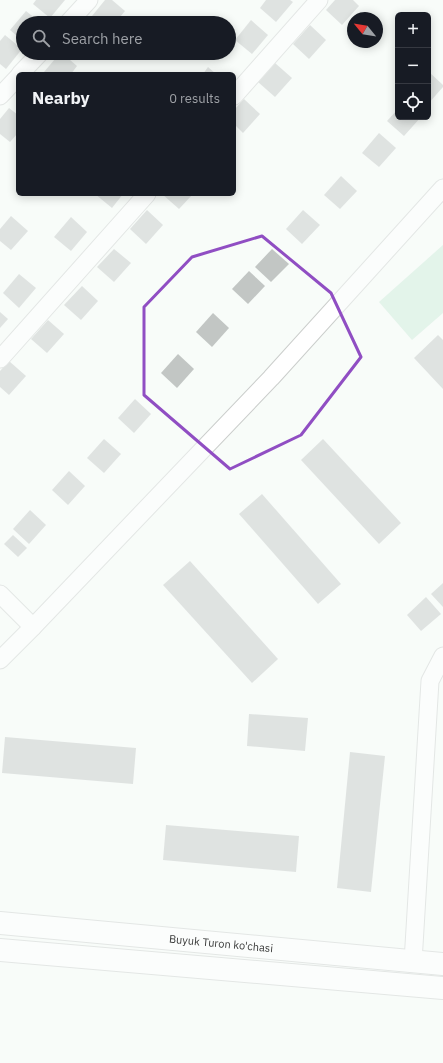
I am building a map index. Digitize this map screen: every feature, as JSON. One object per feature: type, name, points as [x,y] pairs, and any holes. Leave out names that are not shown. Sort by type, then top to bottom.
[{"type":"main road","name":"Buyuk Turon ko'chasi","points":[[0,923],[443,964]]},
{"type":"main road","points":[[0,950],[443,988]]},
{"type":"street","points":[[74,16],[89,0]]},
{"type":"street","points":[[236,94],[319,0]]},
{"type":"street","points":[[22,72],[33,60]]},
{"type":"street","points":[[0,96],[16,79]]},
{"type":"street","points":[[0,660],[271,378],[443,188]]},
{"type":"street","points":[[0,359],[145,196]]},
{"type":"street","points":[[0,594],[33,627]]},
{"type":"street","points":[[413,962],[437,682],[443,656]]},
{"type":"highlighted area","points":[[262,236],[331,293],[361,357],[301,435],[230,469],[144,395],[144,307],[192,257]]},
{"type":"green space","points":[[443,245],[443,313],[412,340],[379,302]]},
{"type":"building","points":[[36,0],[65,0],[52,16],[48,16],[33,4]]},
{"type":"building","points":[[105,0],[112,0],[125,11],[121,16],[92,16]]},
{"type":"building","points":[[266,0],[290,0],[293,2],[276,22],[260,8]]},
{"type":"building","points":[[335,0],[353,0],[359,6],[354,12],[347,12],[347,19],[342,25],[326,10]]},
{"type":"building","points":[[26,11],[32,16],[22,16]]},
{"type":"building","points":[[251,20],[268,35],[252,54],[236,41],[236,39]]},
{"type":"building","points":[[16,23],[16,35],[10,30]]},
{"type":"building","points":[[310,25],[326,40],[309,59],[293,44]]},
{"type":"building","points":[[5,35],[16,44],[16,56],[6,69],[0,64],[0,41]]},
{"type":"building","points":[[54,60],[70,60],[77,66],[72,72],[44,72]]},
{"type":"building","points":[[275,63],[292,78],[275,97],[258,82]]},
{"type":"building","points":[[208,67],[214,72],[204,72]]},
{"type":"building","points":[[431,74],[443,85],[443,87],[431,101]]},
{"type":"building","points":[[244,99],[260,114],[243,133],[236,126],[236,108]]},
{"type":"building","points":[[9,108],[16,113],[16,135],[10,142],[0,134],[0,119]]},
{"type":"building","points":[[395,112],[395,120],[418,120],[404,136],[387,121]]},
{"type":"building","points":[[379,133],[396,148],[379,167],[362,153]]},
{"type":"building","points":[[341,176],[357,191],[340,209],[324,195]]},
{"type":"building","points":[[97,196],[121,196],[112,208]]},
{"type":"building","points":[[164,196],[191,196],[179,209]]},
{"type":"building","points":[[147,210],[163,225],[146,244],[130,229]]},
{"type":"building","points":[[303,210],[320,225],[302,244],[286,229]]},
{"type":"building","points":[[11,216],[28,231],[11,250],[0,241],[0,229]]},
{"type":"building","points":[[71,217],[87,232],[71,251],[54,237]]},
{"type":"building","points":[[114,249],[131,263],[114,282],[97,267]]},
{"type":"building","points":[[272,249],[289,264],[271,282],[255,267]]},
{"type":"building","points":[[249,271],[265,286],[248,304],[232,289]]},
{"type":"building","points":[[19,274],[36,288],[19,308],[3,293]]},
{"type":"building","points":[[82,286],[98,301],[81,320],[64,305]]},
{"type":"building","points":[[0,312],[8,319],[0,328]]},
{"type":"building","points":[[213,313],[229,328],[212,347],[196,332]]},
{"type":"building","points":[[48,320],[64,334],[47,353],[31,339]]},
{"type":"building","points":[[438,335],[443,340],[443,389],[414,358]]},
{"type":"building","points":[[178,354],[194,369],[177,388],[161,373]]},
{"type":"building","points":[[9,361],[26,376],[9,395],[0,387],[0,371]]},
{"type":"building","points":[[135,399],[151,414],[134,433],[118,418]]},
{"type":"building","points":[[104,439],[121,454],[104,473],[87,458]]},
{"type":"building","points":[[323,439],[401,523],[379,544],[301,460]]},
{"type":"building","points":[[69,471],[85,486],[68,505],[52,490]]},
{"type":"building","points":[[262,494],[341,584],[318,604],[239,514]]},
{"type":"building","points":[[30,510],[46,525],[29,544],[13,529]]},
{"type":"building","points":[[13,535],[27,548],[18,557],[4,544]]},
{"type":"building","points":[[190,561],[278,659],[252,683],[163,585]]},
{"type":"building","points":[[443,583],[443,607],[431,594]]},
{"type":"building","points":[[426,597],[441,614],[421,631],[407,615]]},
{"type":"building","points":[[249,714],[308,718],[305,751],[247,746]]},
{"type":"building","points":[[5,737],[136,748],[133,784],[2,773]]},
{"type":"building","points":[[350,752],[385,756],[371,892],[337,888]]},
{"type":"building","points":[[166,825],[299,836],[296,872],[163,860]]}]
